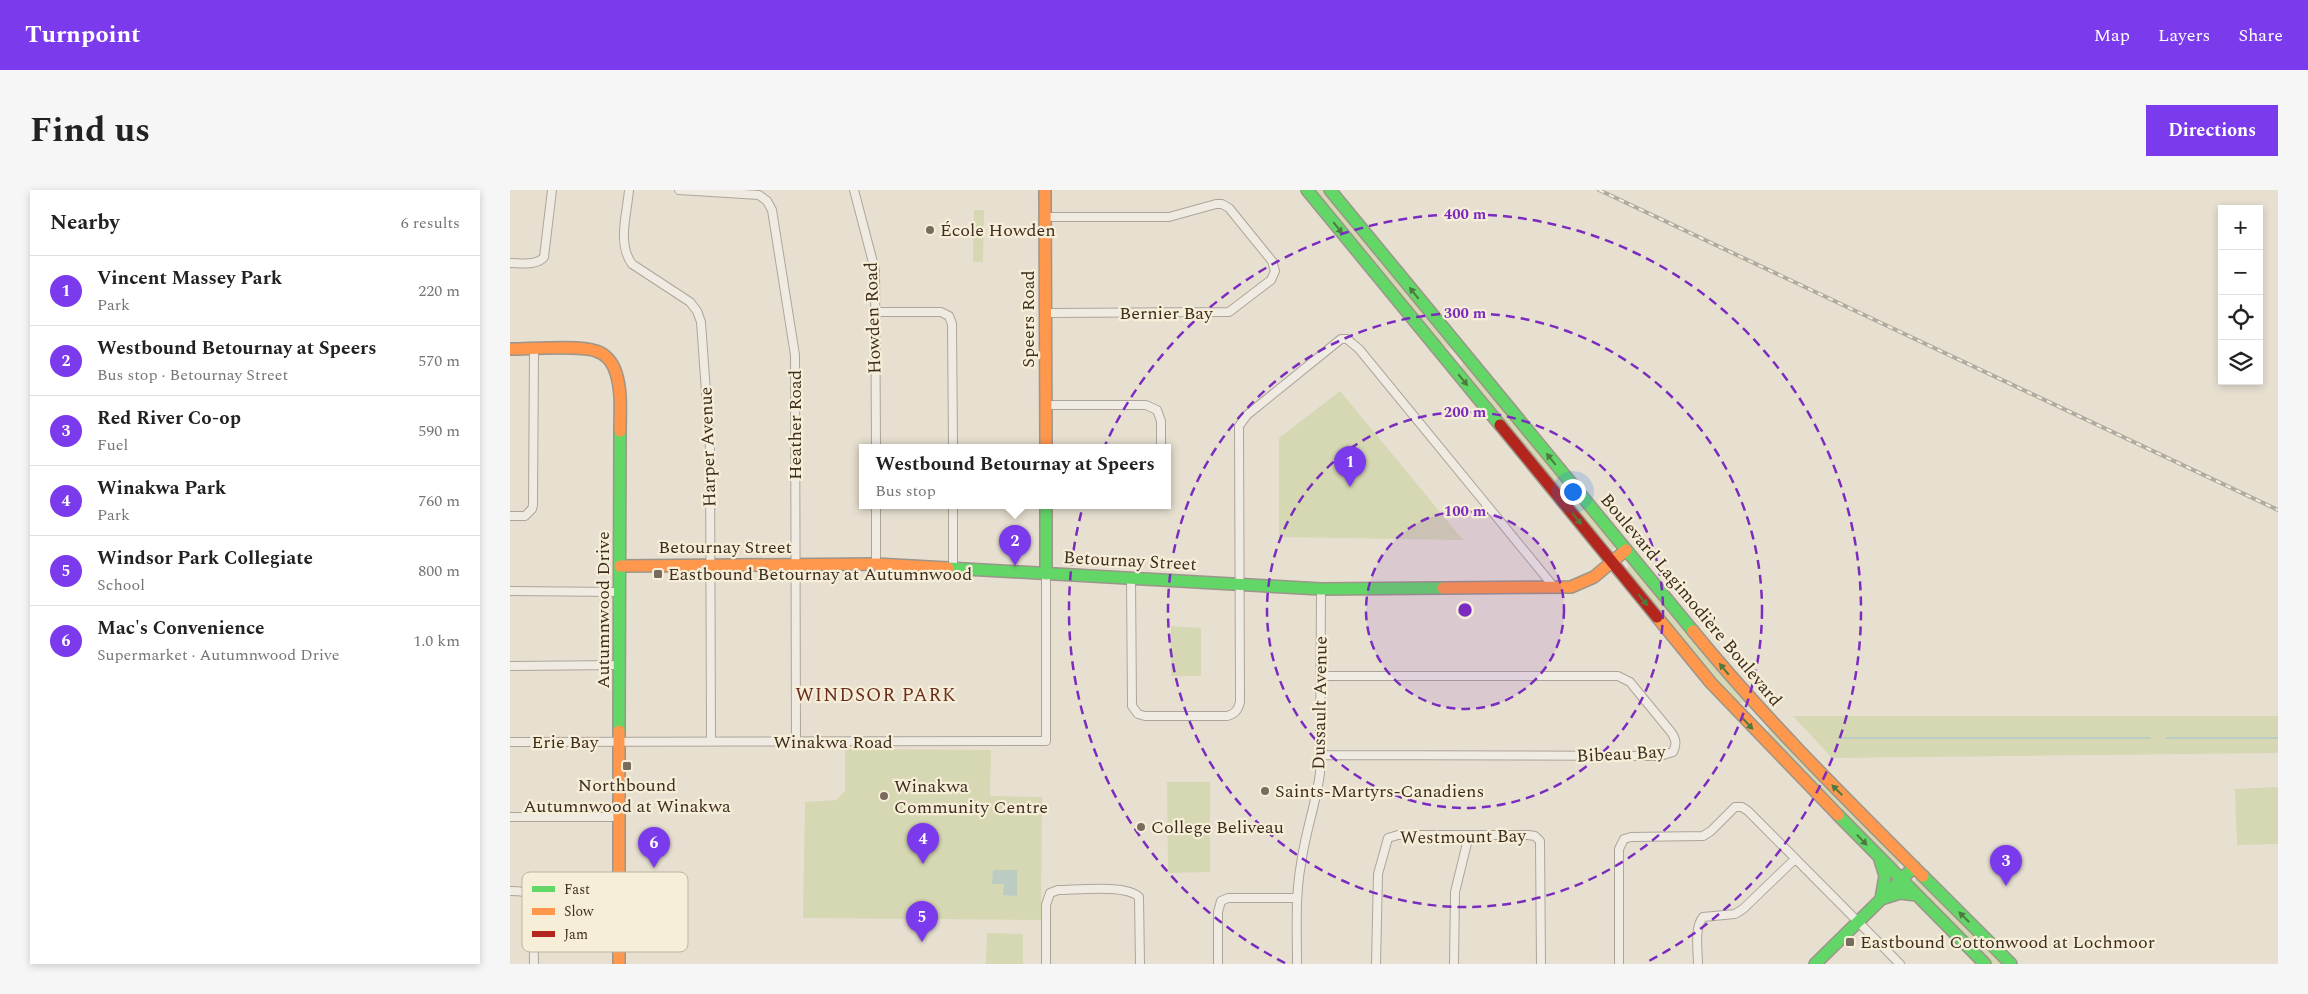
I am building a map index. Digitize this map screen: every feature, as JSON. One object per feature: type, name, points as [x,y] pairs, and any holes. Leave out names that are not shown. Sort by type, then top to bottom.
[{"type":"street","points":[[510,262],[535,263],[541,261],[544,257],[552,190]]},
{"type":"street","name":"Harper Avenue","points":[[630,190],[624,243],[626,255],[632,264],[690,302],[698,311],[701,322],[710,448],[712,742]]},
{"type":"street","name":"Heather Road","points":[[679,190],[759,196],[766,201],[772,210],[794,350],[796,742]]},
{"type":"street","name":"Howden Road","points":[[854,190],[875,270],[876,444]]},
{"type":"street","name":"Speers Road","points":[[1045,190],[1046,444]]},
{"type":"street","name":"Boulevard Lagimodière Boulevard","points":[[1307,190],[1724,697],[1878,857],[1985,964]]},
{"type":"street","name":"Boulevard Lagimodière Boulevard","points":[[1330,190],[1626,550],[1767,718],[2010,964]]},
{"type":"street","name":"Bernier Bay","points":[[1045,217],[1169,217],[1222,204],[1229,208],[1272,261],[1275,271],[1270,280],[1229,312],[1046,313]]},
{"type":"street","points":[[876,312],[941,312],[949,316],[952,324],[953,444]]},
{"type":"street","points":[[1132,578],[1132,706],[1138,714],[1145,716],[1227,716],[1234,714],[1238,709],[1240,584],[1239,426],[1247,415],[1341,339],[1353,342],[1554,587]]},
{"type":"street","name":"Autumnwood Drive","points":[[510,349],[596,351],[609,360],[616,371],[620,389],[620,872]]},
{"type":"street","points":[[510,516],[525,516],[532,510],[533,505],[534,349]]},
{"type":"street","points":[[1449,364],[1463,352]]},
{"type":"street","points":[[1046,405],[1146,405],[1157,410],[1159,415],[1161,421],[1161,444]]},
{"type":"street","points":[[876,509],[876,564]]},
{"type":"street","points":[[953,509],[953,568]]},
{"type":"street","points":[[1046,509],[1046,574]]},
{"type":"street","name":"Betournay Street","points":[[620,566],[876,564],[1322,589],[1554,587],[1584,584],[1626,550]]},
{"type":"street","name":"Winakwa Road","points":[[620,742],[1046,741],[1046,574]]},
{"type":"street","name":"Dussault Avenue","points":[[1297,964],[1297,898],[1301,861],[1318,792],[1321,755],[1322,589]]},
{"type":"street","points":[[510,591],[620,592]]},
{"type":"street","points":[[510,666],[620,665]]},
{"type":"street","name":"Bibeau Bay","points":[[1321,755],[1660,756],[1673,752],[1676,746],[1676,739],[1671,732],[1630,682],[1618,676],[1322,676]]},
{"type":"street","name":"Erie Bay","points":[[510,742],[620,742]]},
{"type":"street","points":[[1619,964],[1619,849],[1624,839],[1631,837],[1703,836],[1711,831],[1736,807],[1742,807],[1900,964]]},
{"type":"street","points":[[510,817],[620,817]]},
{"type":"street","name":"Westmount Bay","points":[[1376,964],[1378,874],[1388,838],[1398,835],[1535,836],[1540,841],[1542,964]]},
{"type":"street","points":[[1454,964],[1455,892],[1469,835]]},
{"type":"street","points":[[1878,857],[1885,876],[1881,899]]},
{"type":"street","points":[[1698,964],[1699,921],[1703,917],[1728,916],[1743,909],[1794,859]]},
{"type":"street","points":[[1815,964],[1914,867]]},
{"type":"street","points":[[1046,964],[1046,905],[1050,893],[1058,890],[1134,892],[1139,897],[1140,904],[1140,964]]},
{"type":"street","points":[[1881,899],[1900,893],[1916,895]]},
{"type":"street","points":[[1218,964],[1218,912],[1221,901],[1228,898],[1297,898]]},
{"type":"green space","points":[[1312,190],[1325,190],[1453,349],[1449,349],[1442,344],[1390,285]]},
{"type":"green space","points":[[974,210],[984,210],[983,262],[973,262]]},
{"type":"green space","points":[[1462,359],[1611,541],[1614,547],[1613,550],[1558,489],[1462,372]]},
{"type":"green space","points":[[1340,391],[1463,540],[1279,537],[1279,438]]},
{"type":"green space","points":[[1628,566],[1631,567],[1673,619],[1746,703],[1738,702],[1701,663],[1632,581],[1627,569]]},
{"type":"green space","points":[[1171,626],[1201,628],[1201,676],[1171,676]]},
{"type":"green space","points":[[1793,716],[2278,716],[2278,753],[1832,758]]},
{"type":"green space","points":[[1771,729],[1894,853],[1900,864],[1896,865],[1768,737],[1768,730]]},
{"type":"green space","points":[[845,749],[991,750],[990,796],[1042,797],[1041,920],[803,918],[805,802],[836,800],[845,791]]},
{"type":"green space","points":[[1167,782],[1210,782],[1210,872],[1168,873]]},
{"type":"green space","points":[[2278,787],[2278,844],[2237,845],[2235,789]]},
{"type":"green space","points":[[1917,879],[1964,927],[2005,964],[1991,964],[1914,883],[1914,880]]},
{"type":"green space","points":[[987,933],[1023,934],[1023,964],[986,964]]},
{"type":"shaded area","points":[[993,870],[1017,870],[1017,896],[1003,895],[1004,884],[992,884]]},
{"type":"waterway","points":[[1839,738],[2150,738]]},
{"type":"waterway","points":[[2167,738],[2278,738]]},
{"type":"railway","points":[[1599,190],[2278,510]]},
{"type":"traffic: fast","points":[[1307,190],[1500,425]]},
{"type":"traffic: fast","points":[[1330,190],[1693,631]]},
{"type":"traffic: fast","points":[[619,731],[620,431]]},
{"type":"traffic: fast","points":[[1046,509],[1046,574]]},
{"type":"traffic: fast","points":[[948,568],[1321,589],[1443,588]]},
{"type":"traffic: fast","points":[[1838,815],[1985,964]]},
{"type":"traffic: fast","points":[[1880,860],[1885,876],[1881,899]]},
{"type":"traffic: fast","points":[[1815,964],[1914,867]]},
{"type":"traffic: fast","points":[[1923,876],[2011,964]]},
{"type":"traffic: fast","points":[[1881,899],[1900,893],[1916,895]]},
{"type":"traffic: slow","points":[[1045,190],[1046,444]]},
{"type":"traffic: slow","points":[[510,349],[578,348],[603,354],[609,359],[618,380],[620,431]]},
{"type":"traffic: slow","points":[[1443,588],[1571,587],[1594,577],[1626,550]]},
{"type":"traffic: slow","points":[[620,566],[876,564],[948,568]]},
{"type":"traffic: slow","points":[[1657,617],[1711,683],[1838,815]]},
{"type":"traffic: slow","points":[[1693,631],[1776,726],[1923,876]]},
{"type":"traffic: slow","points":[[619,731],[619,872]]},
{"type":"traffic: slow","points":[[619,952],[619,964]]},
{"type":"traffic: jam","points":[[1500,425],[1657,617]]},
{"type":"place","name":"École Howden","points":[[930,230]]},
{"type":"place","name":"Vincent Massey Park","points":[[1350,487]]},
{"type":"place","name":"Westbound Betournay at Speers","points":[[1015,566]]},
{"type":"place","name":"Eastbound Betournay at Autumnwood","points":[[658,574]]},
{"type":"place","name":"Northbound Autumnwood at Winakwa","points":[[627,766]]},
{"type":"place","name":"Saints-Martyrs-Canadiens","points":[[1265,791]]},
{"type":"place","name":"Winakwa Community Centre","points":[[884,796]]},
{"type":"place","name":"College Beliveau","points":[[1141,827]]},
{"type":"place","name":"Winakwa Park","points":[[923,864]]},
{"type":"place","name":"Mac's Convenience","points":[[654,868]]},
{"type":"place","name":"Red River Co-op","points":[[2006,886]]},
{"type":"place","name":"Windsor Park Collegiate","points":[[922,942]]},
{"type":"place","name":"Eastbound Cottonwood at Lochmoor","points":[[1850,942]]},
{"type":"district","name":"WINDSOR PARK","points":[[876,695]]}]
